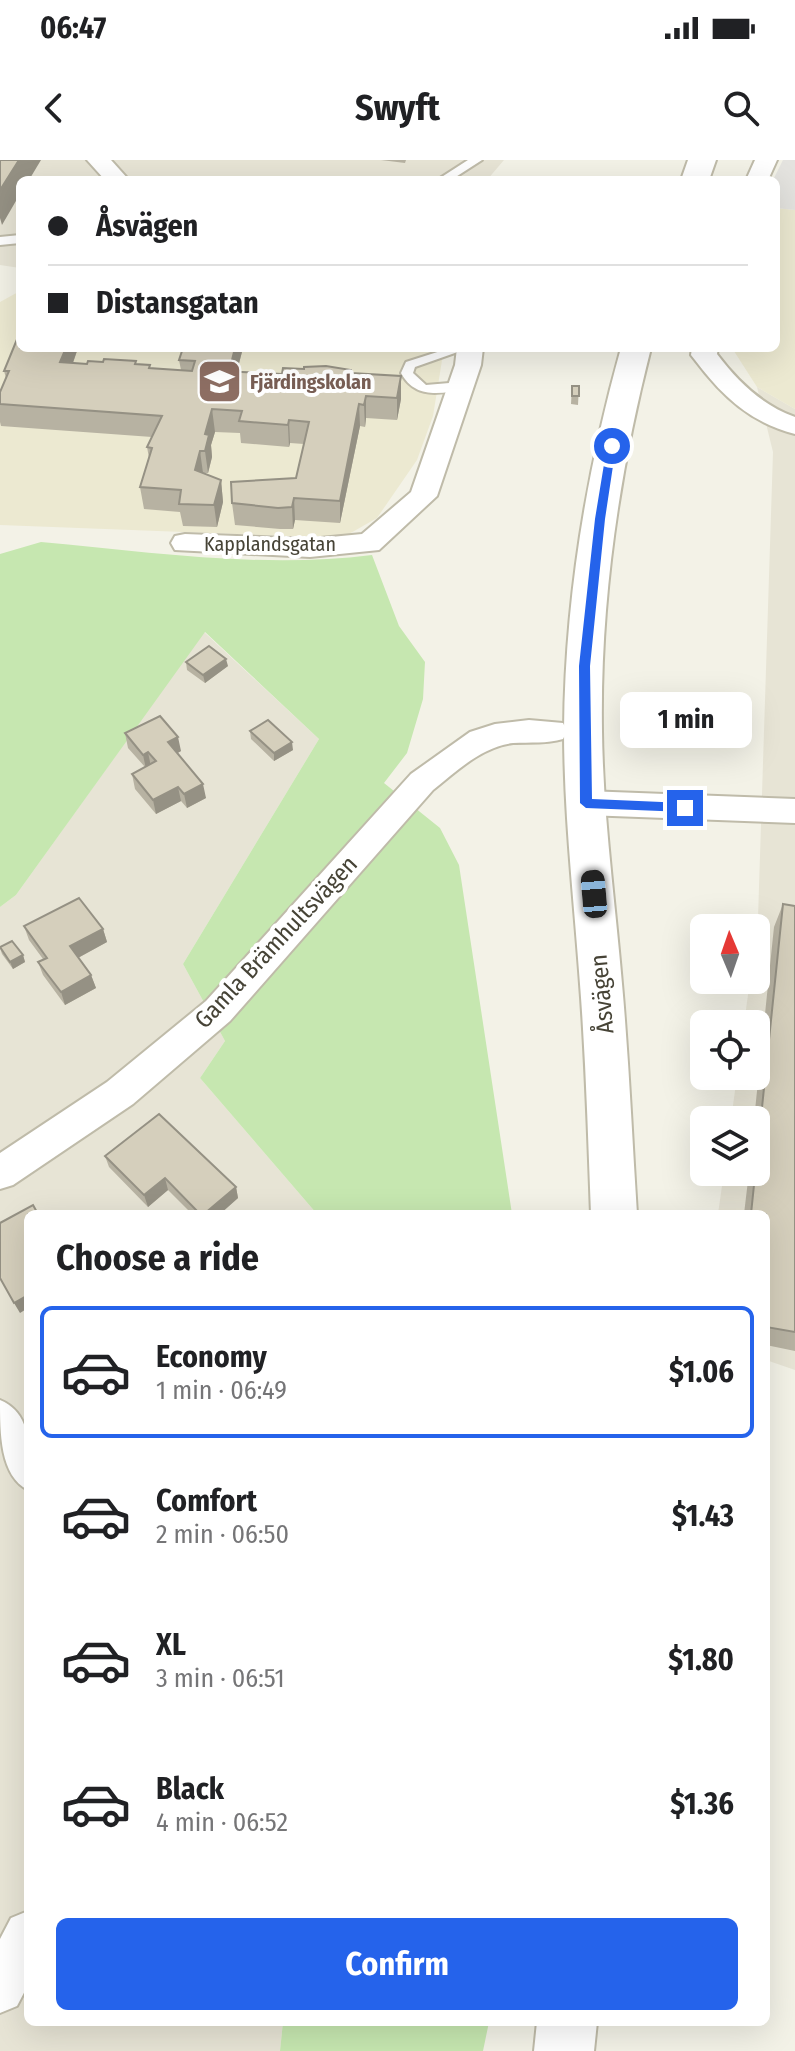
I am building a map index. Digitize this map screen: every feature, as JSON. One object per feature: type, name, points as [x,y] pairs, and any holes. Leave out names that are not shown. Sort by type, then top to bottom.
[{"type":"street","points":[[98,160],[114,176]]},
{"type":"street","name":"Kapplandsgatan","points":[[185,543],[310,548],[369,543],[423,496],[461,386],[469,352]]},
{"type":"street","name":"Åsvägen","points":[[614,1210],[606,1046],[586,803],[585,666],[600,519],[612,446],[635,352]]},
{"type":"street","points":[[704,352],[720,376],[743,399],[770,419],[795,426]]},
{"type":"street","name":"Gamla Brämhultsvägen","points":[[0,1173],[120,1093],[218,1011],[422,782],[471,743],[499,732],[552,731]]},
{"type":"street","points":[[586,803],[795,811]]},
{"type":"street","points":[[0,1420],[24,1463]]},
{"type":"street","points":[[0,1989],[24,1943]]},
{"type":"street","points":[[564,2051],[567,2026]]},
{"type":"lane","points":[[450,176],[476,160]]},
{"type":"lane","points":[[451,352],[410,365],[407,373],[415,386],[425,390],[461,386]]},
{"type":"shaded area","points":[[0,160],[504,160],[490,176],[16,176],[16,267],[0,265]]},
{"type":"shaded area","points":[[783,160],[795,160],[795,210],[780,208],[780,176],[775,176]]},
{"type":"shaded area","points":[[780,208],[795,210],[795,409],[757,387],[735,352],[780,352]]},
{"type":"shaded area","name":"Fjärdingskolan","points":[[16,293],[16,352],[443,352],[433,416],[417,460],[377,518],[342,538],[0,525],[0,302]]},
{"type":"shaded area","points":[[757,387],[795,409],[795,1370],[770,1361],[770,1210],[719,1210],[722,1186],[770,1186],[770,1106],[733,1106],[735,1090],[770,1090],[770,1010],[746,1010],[748,994],[770,994],[770,914],[758,914],[773,452]]},
{"type":"shaded area","points":[[204,632],[319,739],[183,964],[225,1041],[200,1078],[314,1210],[24,1210],[24,2026],[283,2026],[280,2051],[0,2051],[0,907],[16,895]]},
{"type":"green space","points":[[41,542],[248,560],[372,555],[399,626],[425,662],[423,699],[407,753],[384,783],[440,828],[459,865],[511,1210],[314,1210],[200,1078],[225,1041],[183,964],[319,739],[205,632],[16,895],[0,907],[0,554]]},
{"type":"green space","points":[[283,2026],[488,2026],[483,2051],[280,2051]]},
{"type":"building","points":[[0,160],[19,160],[0,190]]},
{"type":"building","points":[[16,342],[16,352],[64,352],[60,362],[87,364],[88,361],[103,362],[104,359],[136,361],[135,364],[150,365],[149,368],[192,371],[195,361],[179,360],[182,352],[234,352],[231,364],[225,363],[224,371],[282,374],[283,368],[326,366],[351,370],[351,373],[401,376],[397,398],[366,396],[364,405],[359,404],[340,501],[294,498],[292,507],[278,508],[232,503],[231,482],[296,478],[309,422],[289,420],[288,425],[239,421],[242,411],[212,409],[205,434],[209,435],[205,451],[200,451],[195,470],[221,480],[214,505],[179,504],[181,490],[140,487],[152,448],[147,447],[162,416],[0,404],[0,392],[9,371],[4,371]]},
{"type":"building","points":[[572,386],[579,386],[579,396],[572,396]]},
{"type":"building","points":[[209,646],[226,659],[203,675],[186,662]]},
{"type":"building","points":[[160,716],[178,737],[168,742],[203,784],[184,794],[178,787],[153,800],[132,774],[156,761],[148,752],[143,755],[125,733]]},
{"type":"building","points":[[268,720],[292,742],[274,753],[250,731]]},
{"type":"building","points":[[79,898],[103,929],[70,946],[91,975],[61,992],[38,962],[47,958],[24,926]]},
{"type":"building","points":[[783,904],[795,906],[795,1332],[770,1328],[770,1210],[751,1210],[754,1186],[770,1186],[770,1106],[762,1106],[764,1090],[770,1090],[770,1030]]},
{"type":"building","points":[[12,941],[23,955],[10,962],[0,947]]},
{"type":"building","points":[[159,1114],[236,1187],[209,1210],[196,1210],[165,1178],[144,1195],[105,1156]]},
{"type":"building","points":[[33,1205],[36,1210],[24,1210],[24,1297],[14,1303],[0,1278],[0,1223]]},
{"type":"place","name":"Fjärdingskolan","points":[[219,382]]},
{"type":"route","points":[[612,446],[600,519],[585,666],[583,731],[586,803],[685,808]]}]
